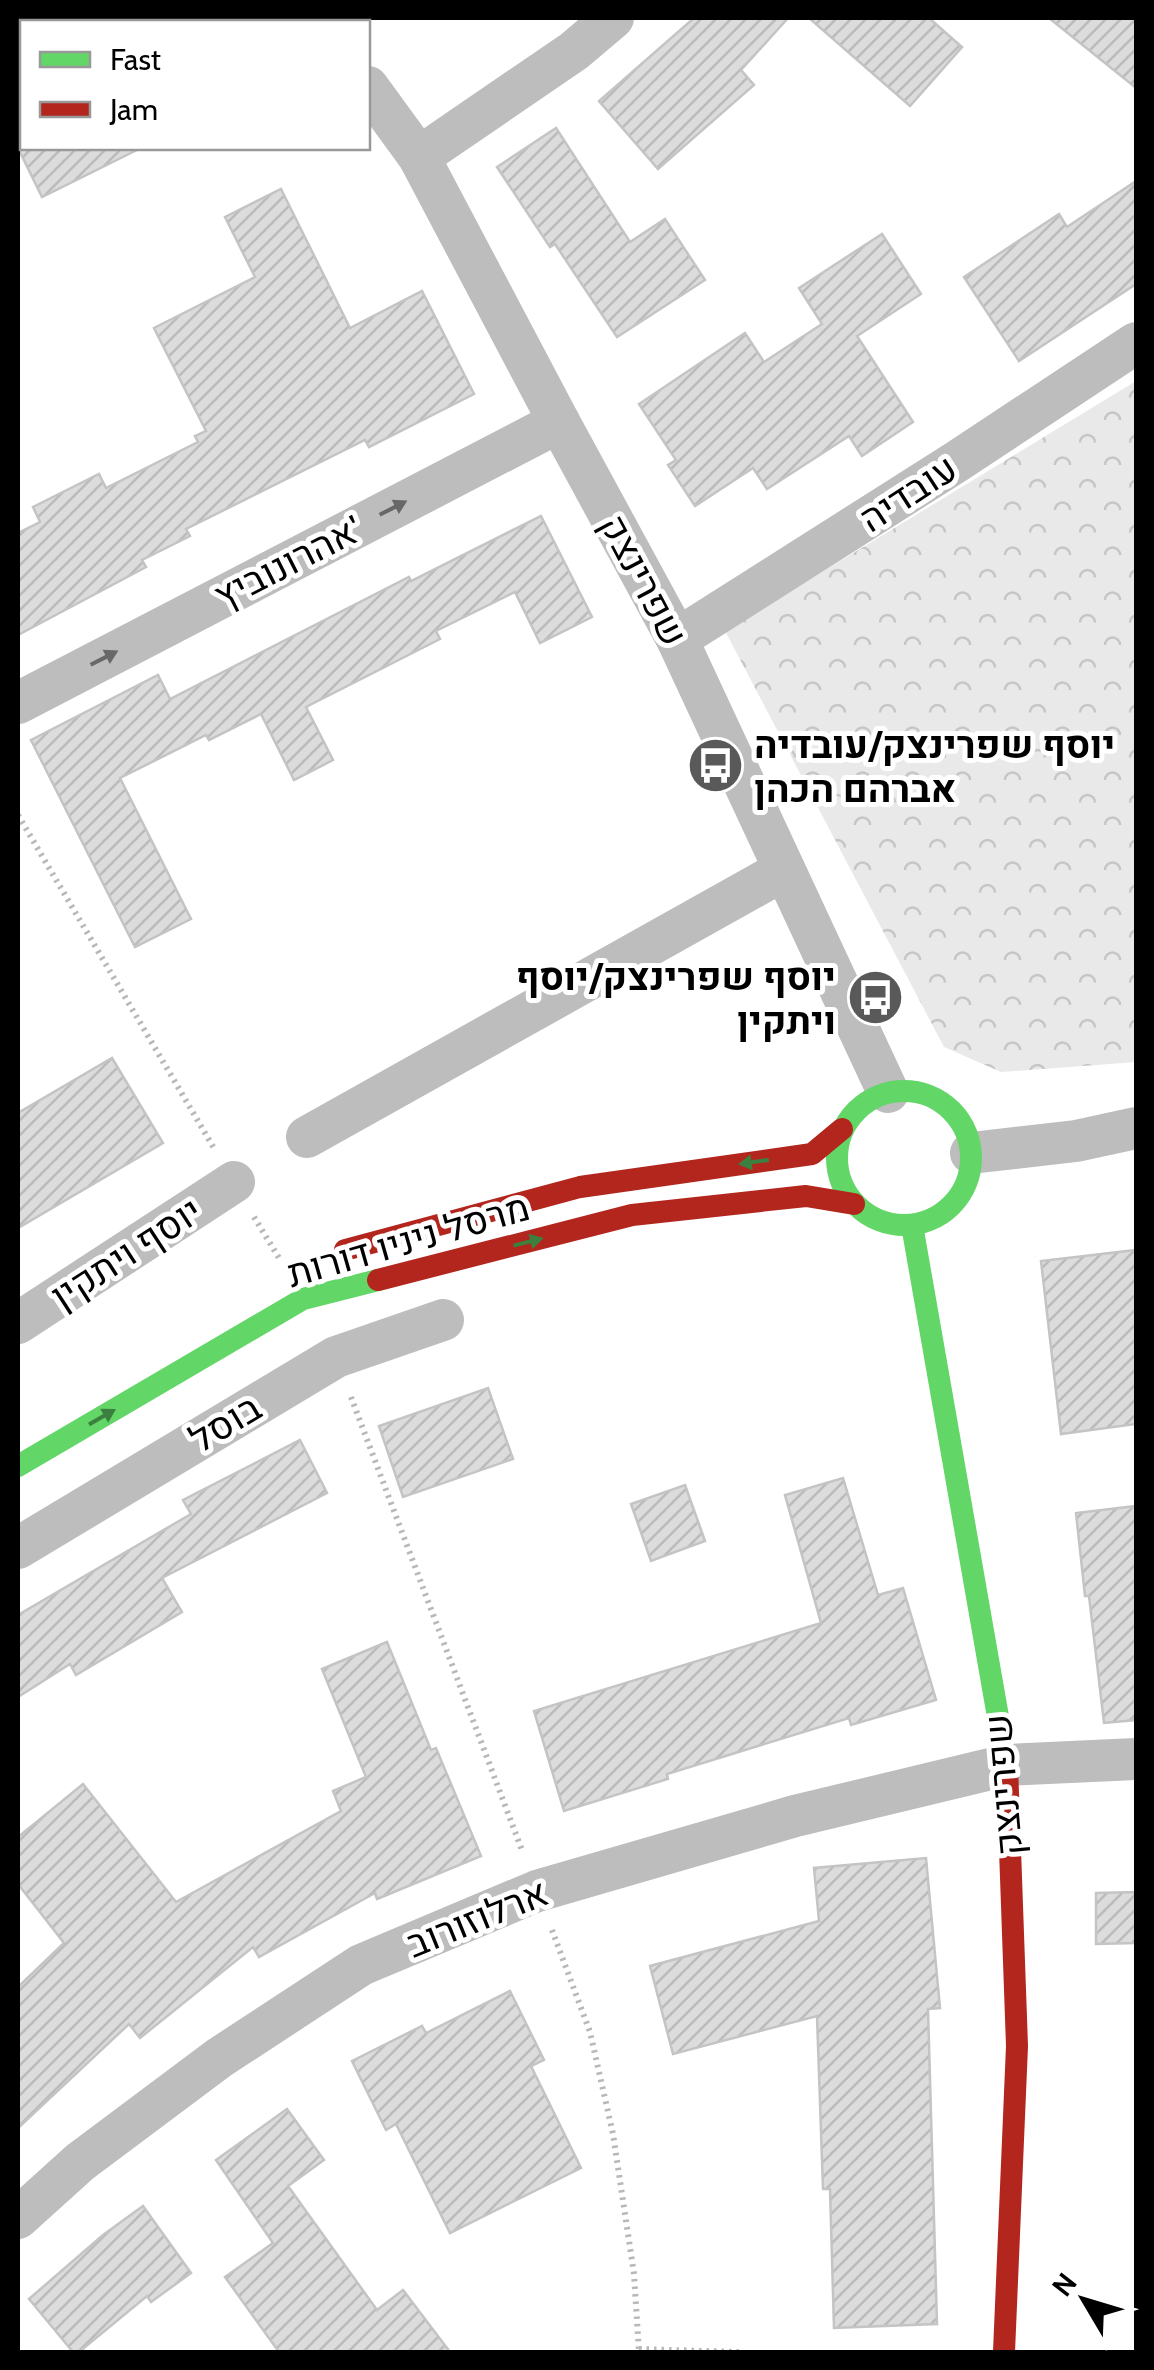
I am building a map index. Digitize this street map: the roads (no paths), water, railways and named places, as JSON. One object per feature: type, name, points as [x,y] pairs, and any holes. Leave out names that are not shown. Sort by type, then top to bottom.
[{"type":"street","points":[[419,157],[574,51],[613,18]]},
{"type":"street","name":"שפרינצק","points":[[370,89],[419,157],[677,640],[888,1092]]},
{"type":"street","name":"עובדיה","points":[[677,640],[1136,343]]},
{"type":"street","name":"אהרונוביץ'","points":[[18,702],[558,422]]},
{"type":"street","points":[[306,1137],[784,870]]},
{"type":"street","points":[[912,1091],[934,1097],[952,1111],[966,1130],[971,1153],[968,1178],[956,1200],[936,1218],[912,1225],[891,1225],[871,1217],[854,1204],[843,1188],[837,1168],[842,1130],[861,1105],[888,1092],[912,1091]]},
{"type":"street","points":[[971,1153],[1076,1141],[1136,1128]]},
{"type":"street","name":"מרסל ניניו דורות","points":[[320,1256],[580,1186],[812,1154],[842,1130]]},
{"type":"street","name":"יוסף ויתקין","points":[[18,1324],[234,1182]]},
{"type":"street","name":"מרסל ניניו דורות","points":[[18,1466],[303,1299],[632,1215],[806,1196],[854,1204]]},
{"type":"street","name":"שפרינצק","points":[[912,1225],[1007,1765],[1017,2046],[1004,2352]]},
{"type":"street","name":"בוסל","points":[[18,1548],[336,1356],[444,1320]]},
{"type":"street","name":"ארלוזורוב","points":[[18,2218],[80,2162],[219,2058],[362,1964],[538,1891],[795,1816],[1007,1765],[1136,1759]]},
{"type":"place","name":"יוסף שפרינצק/עובדיה אברהם הכהן","points":[[715,766]]},
{"type":"place","name":"יוסף שפרינצק/יוסף ויתקין","points":[[875,998]]}]
